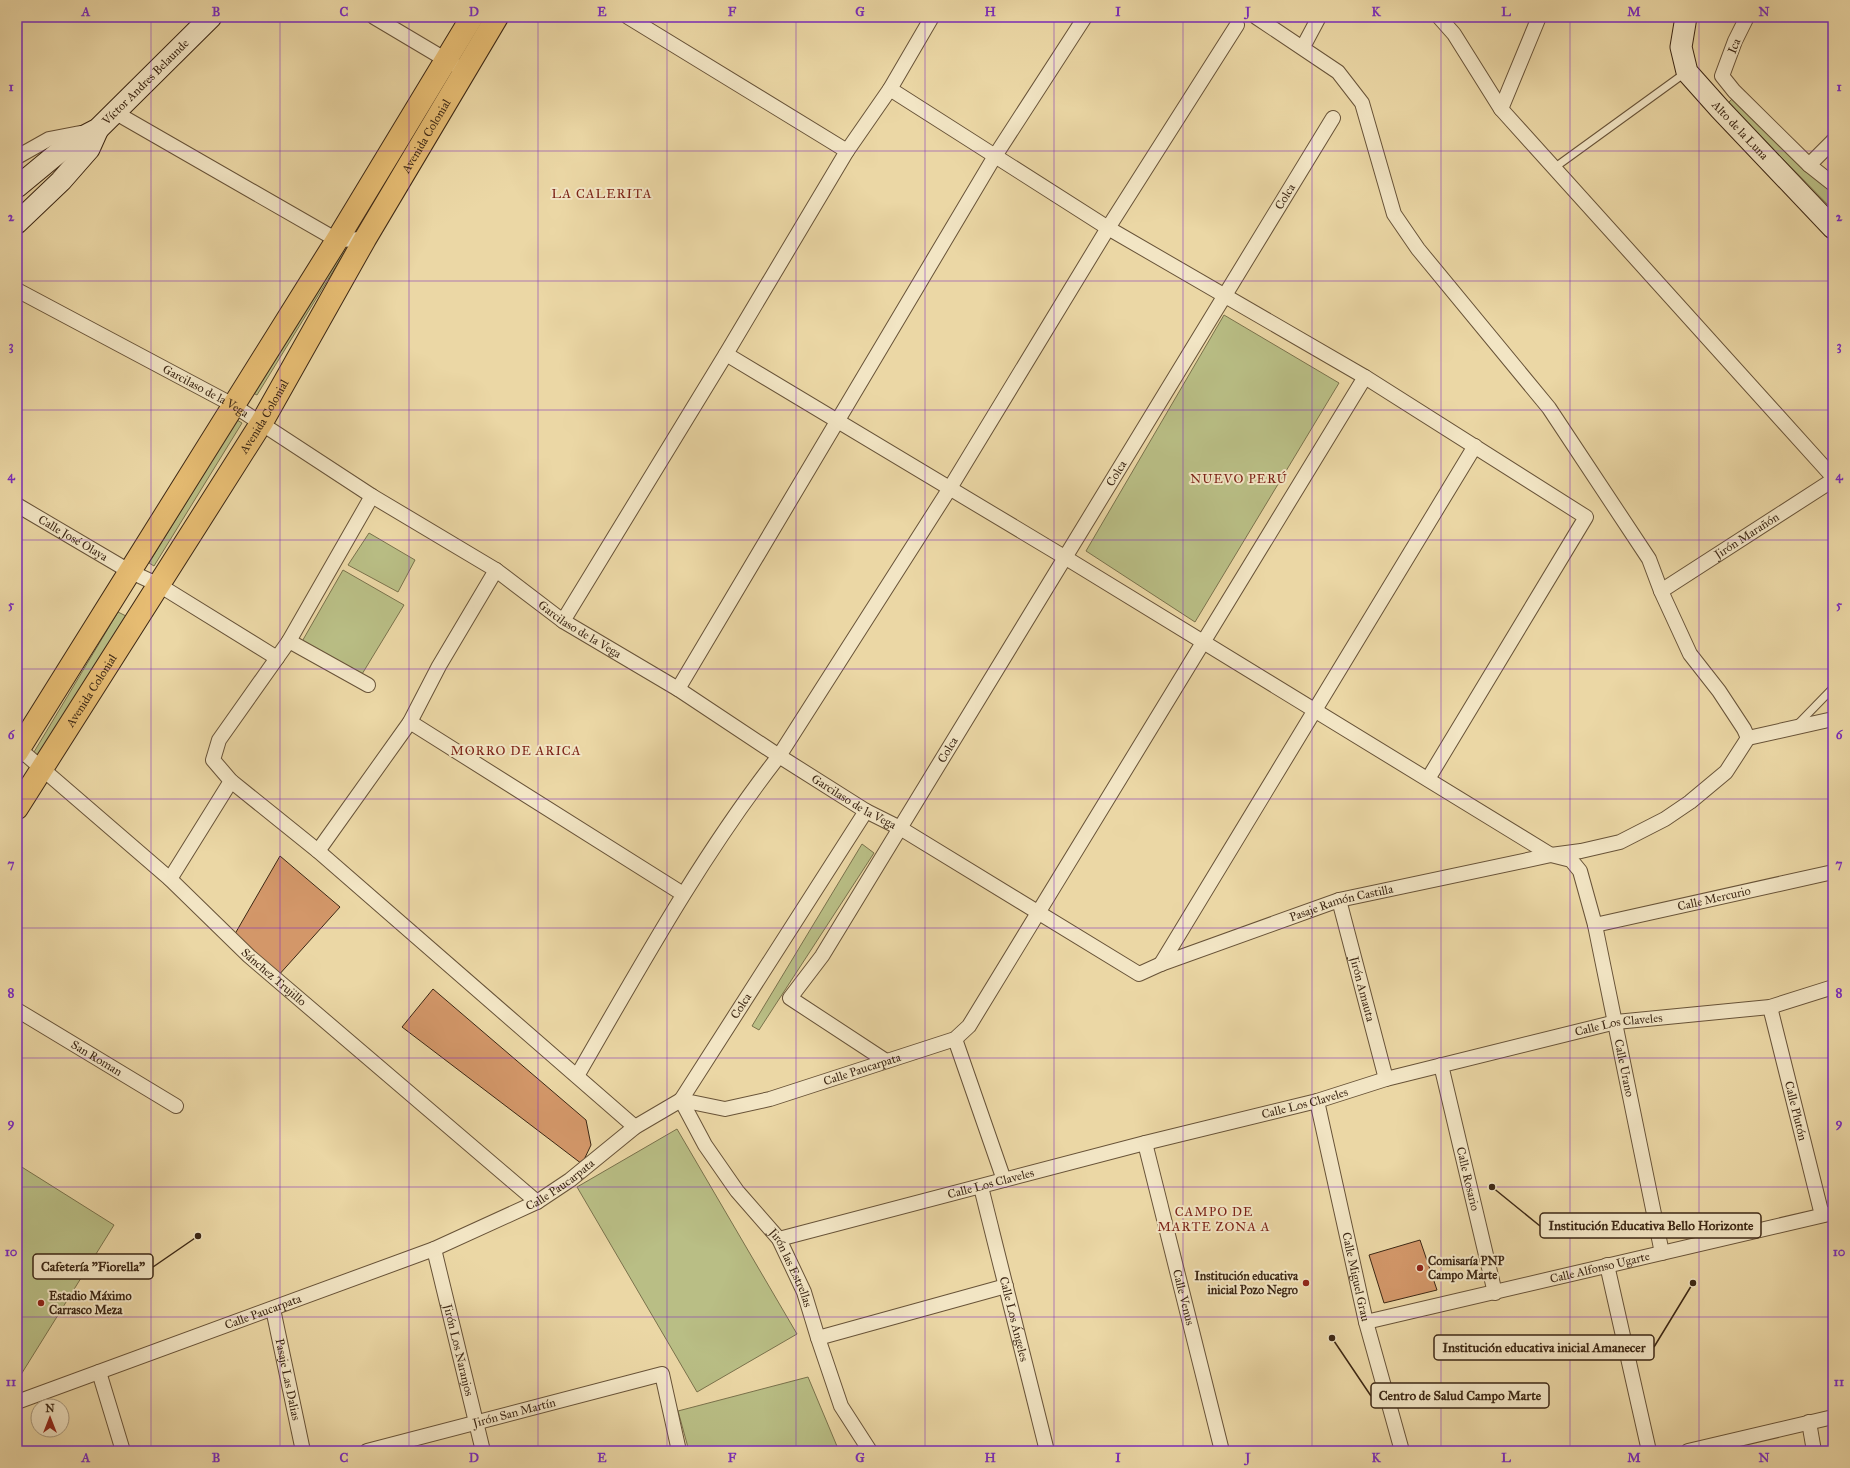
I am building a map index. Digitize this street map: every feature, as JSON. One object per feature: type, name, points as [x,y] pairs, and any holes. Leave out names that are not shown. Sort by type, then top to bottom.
[{"type":"main road","name":"Avenida Colonial","points":[[18,749],[337,240],[472,17]]},
{"type":"main road","name":"Avenida Colonial","points":[[17,808],[262,422],[366,239],[498,17]]},
{"type":"street","name":"Víctor Andres Belaunde","points":[[17,187],[69,144],[98,129],[116,113],[211,17]]},
{"type":"street","points":[[374,17],[465,72]]},
{"type":"street","points":[[628,17],[847,151]]},
{"type":"street","points":[[563,621],[726,354],[847,151],[890,89],[932,17]]},
{"type":"street","points":[[678,688],[996,156],[1085,17]]},
{"type":"street","points":[[1256,17],[1303,47],[1338,72],[1362,103],[1394,214],[1418,249],[1549,408],[1649,560],[1661,591],[1690,654],[1719,691],[1744,729],[1748,738],[1833,719]]},
{"type":"street","points":[[1303,47],[1319,17]]},
{"type":"street","points":[[1439,17],[1454,34],[1501,109],[1833,477]]},
{"type":"street","points":[[1501,109],[1539,17]]},
{"type":"street","name":"Alto de la Luna","points":[[1686,17],[1681,47],[1687,72],[1833,228]]},
{"type":"street","name":"Ica","points":[[1747,17],[1735,41],[1722,76],[1734,91],[1809,164]]},
{"type":"street","points":[[577,1076],[683,894],[778,756],[950,488],[1108,228],[1238,25]]},
{"type":"street","points":[[890,89],[1108,228],[1365,377],[1586,518],[1428,779]]},
{"type":"street","points":[[116,113],[337,240],[366,239]]},
{"type":"street","name":"Colca","points":[[886,1061],[790,998],[822,956],[1333,118]]},
{"type":"street","name":"Víctor Andres Belaunde","points":[[17,223],[61,181],[89,149],[98,129]]},
{"type":"street","points":[[17,157],[49,139],[98,129]]},
{"type":"street","points":[[1833,141],[1809,164],[1833,184]]},
{"type":"street","name":"Garcilaso de la Vega","points":[[17,290],[234,405],[262,422],[372,496],[496,570],[563,621],[678,688],[778,756],[866,811],[900,828],[1139,974]]},
{"type":"street","points":[[726,354],[1203,641],[1551,855]]},
{"type":"street","name":"Calle Paucarpata","points":[[17,1402],[434,1249],[536,1202],[570,1180],[635,1127],[681,1100],[725,1109],[770,1099],[955,1039],[969,1026],[1365,377]]},
{"type":"street","points":[[1161,964],[1475,446]]},
{"type":"street","name":"Jirón Marañón","points":[[1661,591],[1833,480]]},
{"type":"street","points":[[372,496],[289,641],[219,740],[213,760],[231,780],[318,851],[635,1127]]},
{"type":"street","name":"Calle José Olaya","points":[[17,505],[130,571],[159,585],[277,658]]},
{"type":"street","points":[[318,851],[410,722],[439,666],[496,570]]},
{"type":"street","points":[[289,641],[368,685]]},
{"type":"street","points":[[410,722],[683,894]]},
{"type":"street","name":"Pasaje Ramón Castilla","points":[[1139,974],[1161,964],[1339,900],[1551,855],[1581,851],[1620,842],[1665,818],[1690,802],[1726,772],[1748,738]]},
{"type":"street","name":"Sánchez Trujillo","points":[[18,749],[42,767],[170,879],[249,956],[536,1202]]},
{"type":"street","points":[[170,879],[231,780]]},
{"type":"street","name":"Colca","points":[[681,1100],[866,811]]},
{"type":"street","name":"Calle Urano","points":[[1551,855],[1571,860],[1580,871],[1595,925],[1616,1022],[1662,1253]]},
{"type":"street","name":"Calle Mercurio","points":[[1595,925],[1833,872]]},
{"type":"street","name":"Jirón Amauta","points":[[1339,900],[1386,1079]]},
{"type":"street","name":"Calle Los Claveles","points":[[779,1239],[1145,1143],[1317,1101],[1386,1079],[1616,1022],[1770,1007],[1833,987]]},
{"type":"street","name":"Calle Plutón","points":[[1770,1007],[1828,1214]]},
{"type":"street","name":"San Roman","points":[[17,1010],[176,1106]]},
{"type":"street","points":[[955,1039],[1004,1180]]},
{"type":"street","name":"Calle Rosario","points":[[1441,1065],[1495,1293]]},
{"type":"street","name":"Jirón las Estrellas","points":[[681,1100],[705,1145],[737,1191],[779,1239],[804,1292],[841,1406],[870,1451]]},
{"type":"street","name":"Calle Miguel Grau","points":[[1317,1101],[1366,1322],[1402,1451]]},
{"type":"street","name":"Calle Venus","points":[[1145,1143],[1222,1451]]},
{"type":"street","name":"Calle Los Ángeles","points":[[981,1187],[1047,1451]]},
{"type":"street","name":"Calle Alfonso Ugarte","points":[[1366,1322],[1828,1214]]},
{"type":"street","name":"Jirón Los Naranjos","points":[[434,1249],[483,1451]]},
{"type":"street","points":[[1607,1265],[1648,1451]]},
{"type":"street","points":[[818,1338],[1006,1286]]},
{"type":"street","name":"Pasaje Las Dalias","points":[[272,1308],[303,1451]]},
{"type":"street","points":[[99,1372],[123,1451]]},
{"type":"street","name":"Jirón San Martín","points":[[367,1451],[662,1374],[679,1451]]},
{"type":"street","points":[[1688,1451],[1833,1417]]},
{"type":"street","points":[[1809,1422],[1814,1451]]},
{"type":"lane","points":[[1554,168],[1687,72]]},
{"type":"lane","points":[[1795,727],[1833,688]]},
{"type":"green space","points":[[1733,98],[1833,193],[1833,210],[1728,103]]},
{"type":"green space","points":[[343,248],[346,250],[257,395],[253,393]]},
{"type":"green space","points":[[1224,315],[1339,383],[1195,622],[1086,551]]},
{"type":"green space","points":[[237,420],[242,423],[154,566],[149,563]]},
{"type":"green space","points":[[369,533],[415,560],[398,592],[348,565]]},
{"type":"green space","points":[[343,570],[404,605],[356,684],[296,652]]},
{"type":"green space","points":[[118,612],[126,616],[37,761],[31,757]]},
{"type":"green space","points":[[862,844],[874,853],[759,1030],[752,1026]]},
{"type":"green space","points":[[677,1129],[797,1334],[697,1392],[577,1187]]},
{"type":"green space","name":"Estadio Máximo Carrasco Meza","points":[[17,1164],[114,1225],[17,1381]]},
{"type":"green space","points":[[808,1377],[839,1451],[689,1451],[678,1411]]},
{"type":"building","points":[[280,856],[340,907],[277,977],[232,939]]},
{"type":"building","points":[[433,989],[586,1120],[591,1145],[582,1164],[402,1027]]},
{"type":"building","points":[[1420,1240],[1437,1290],[1384,1303],[1369,1255]]},
{"type":"place","name":"Institución Educativa Bello Horizonte","points":[[1492,1187]]},
{"type":"place","name":"Cafetería \"Fiorella\"","points":[[198,1236]]},
{"type":"place","name":"Comisaría PNP Campo Marte","points":[[1420,1268]]},
{"type":"place","name":"Institución educativa inicial Pozo Negro","points":[[1306,1283]]},
{"type":"place","name":"Institución educativa inicial Amanecer","points":[[1693,1283]]},
{"type":"place","name":"Estadio Máximo Carrasco Meza","points":[[41,1303]]},
{"type":"place","name":"Centro de Salud Campo Marte","points":[[1332,1338]]},
{"type":"district","name":"LA CALERITA","points":[[602,194]]},
{"type":"district","name":"NUEVO PERÚ","points":[[1239,479]]},
{"type":"district","name":"MORRO DE ARICA","points":[[516,751]]},
{"type":"district","name":"CAMPO DE MARTE ZONA A","points":[[1214,1220]]}]
